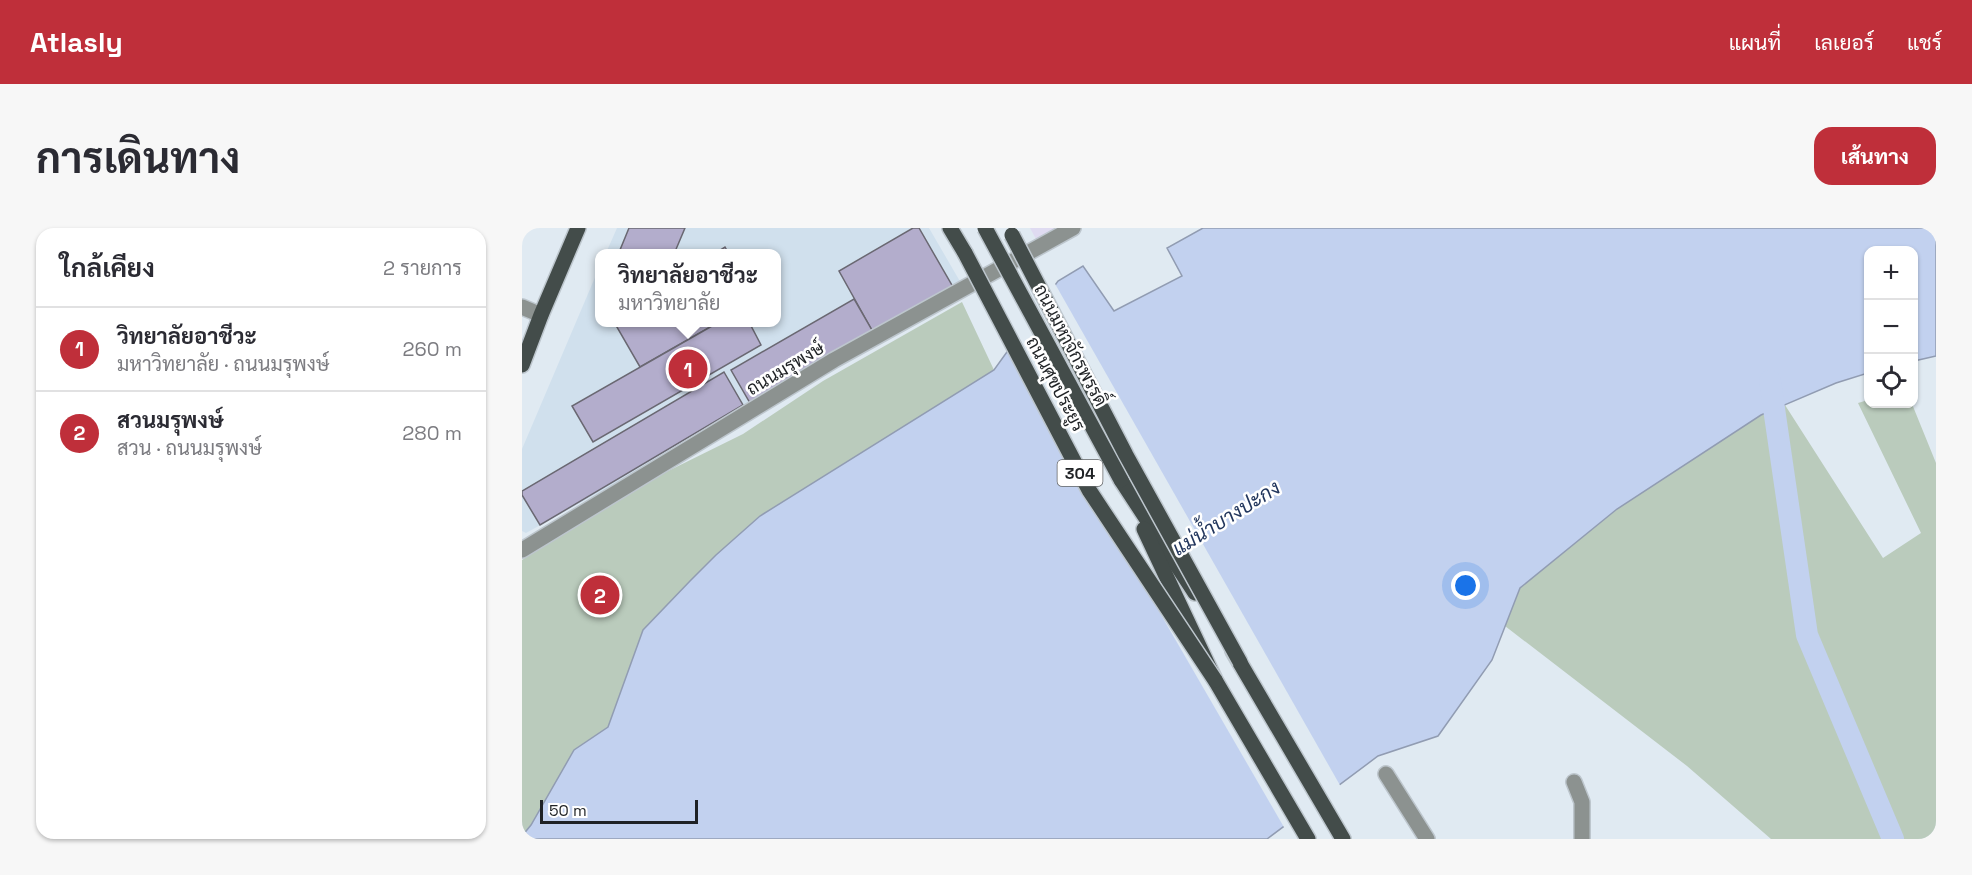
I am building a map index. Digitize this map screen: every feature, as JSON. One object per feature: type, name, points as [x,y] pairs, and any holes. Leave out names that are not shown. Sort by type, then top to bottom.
[{"type":"main road","points":[[522,365],[578,228]]},
{"type":"main road","name":"ถนนศุขประยูร","points":[[950,228],[1089,490],[1215,680],[1308,839]]},
{"type":"main road","name":"ถนนมหาจักรพรรดิ์","points":[[985,228],[1121,480]]},
{"type":"main road","name":"ถนนศุขประยูร","points":[[1010,231],[1126,455],[1240,662],[1343,839]]},
{"type":"main road","name":"ถนนศุขประยูร","points":[[1121,480],[1215,680]]},
{"type":"main road","name":"ถนนศุขประยูร","points":[[1121,480],[1240,662]]},
{"type":"street","name":"ถนนมรุพงษ์","points":[[522,550],[834,360],[1073,228]]},
{"type":"street","points":[[522,307],[541,315]]},
{"type":"street","points":[[1386,774],[1427,839]]},
{"type":"street","points":[[1574,782],[1582,802],[1582,839]]},
{"type":"shaded area","points":[[617,228],[929,228],[965,290],[526,533],[522,531],[522,449],[595,277],[595,327],[781,327],[781,249],[608,249]]},
{"type":"shaded area","points":[[1030,228],[1056,228],[1036,239]]},
{"type":"green space","points":[[962,302],[994,370],[760,516],[643,630],[608,727],[574,750],[531,825],[522,836],[522,560],[588,516],[660,475],[743,434],[823,381]]},
{"type":"green space","points":[[1864,401],[1864,408],[1914,408],[1936,463],[1936,839],[1771,839],[1687,766],[1505,626],[1520,588],[1617,509],[1761,415],[1785,405],[1883,558],[1921,533],[1858,403]]},
{"type":"water","name":"แม่น้ำบางปะกง","points":[[1203,228],[1936,228],[1936,356],[1918,360],[1918,246],[1864,246],[1864,374],[1836,383],[1761,415],[1617,509],[1520,588],[1492,660],[1438,736],[1378,756],[1267,839],[522,839],[574,750],[608,727],[643,630],[716,555],[760,516],[994,370],[1058,281],[1083,266],[1114,311],[1182,276],[1167,248]]},
{"type":"pier","points":[[1054,282],[1341,787],[1285,829],[1006,347]]},
{"type":"building","points":[[629,228],[685,228],[676,249],[620,249]]},
{"type":"building","points":[[913,228],[919,228],[953,287],[873,332],[839,271]]},
{"type":"building","points":[[854,299],[873,332],[750,403],[731,370]]},
{"type":"building","points":[[617,327],[710,327],[640,367]]},
{"type":"building","points":[[710,327],[752,327],[761,345],[593,442],[572,406]]},
{"type":"building","points":[[724,372],[743,405],[540,525],[522,495],[522,491]]},
{"type":"waterway","points":[[1770,381],[1807,635],[1893,839]]},
{"type":"place","name":"วิทยาลัยอาชีวะ","points":[[688,369]]},
{"type":"place","name":"สวนมรุพงษ์","points":[[600,595]]}]
